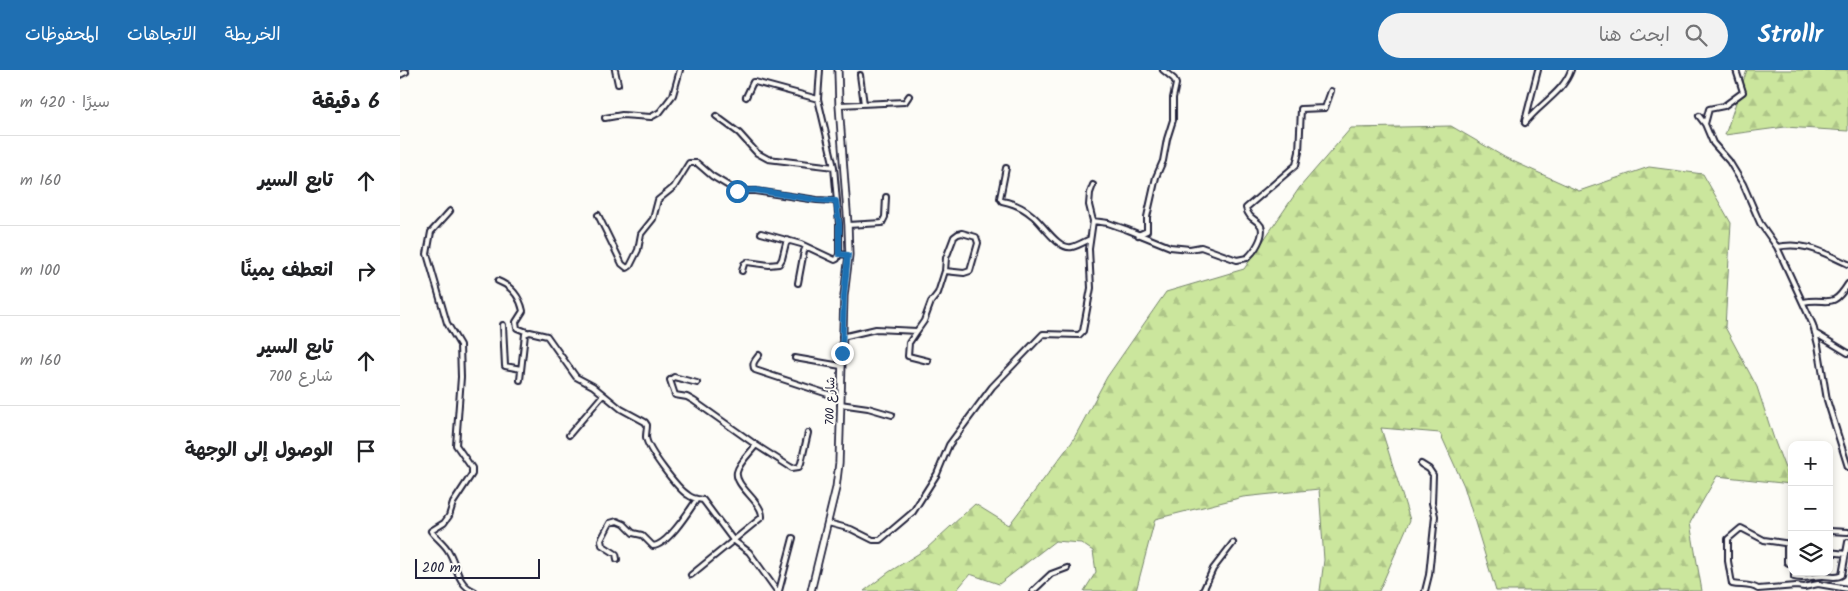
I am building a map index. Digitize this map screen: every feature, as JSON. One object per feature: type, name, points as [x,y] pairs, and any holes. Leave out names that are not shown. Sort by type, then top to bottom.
[{"type":"main road","name":"شارع 700","points":[[810,591],[828,523],[838,472],[848,225],[838,70]]},
{"type":"street","points":[[615,70],[618,84]]},
{"type":"street","points":[[605,118],[622,115],[651,117],[660,112],[673,95],[680,70]]},
{"type":"street","points":[[761,233],[806,247],[835,260],[839,254],[839,224],[834,167],[818,99],[820,70]]},
{"type":"street","points":[[1138,235],[1147,231],[1147,217],[1156,177],[1163,162],[1173,120],[1176,84],[1174,79],[1163,70]]},
{"type":"street","points":[[1538,70],[1525,123],[1533,112],[1546,103],[1568,79],[1571,70]]},
{"type":"street","points":[[1705,124],[1709,109],[1722,107],[1743,92],[1736,70]]},
{"type":"street","points":[[400,75],[406,72]]},
{"type":"street","points":[[860,75],[864,104]]},
{"type":"street","points":[[746,97],[752,82],[818,99]]},
{"type":"street","points":[[1093,221],[1108,223],[1170,247],[1201,248],[1237,260],[1247,258],[1259,242],[1261,228],[1260,224],[1251,218],[1246,208],[1295,166],[1299,152],[1301,109],[1325,108],[1331,91]]},
{"type":"street","points":[[839,105],[905,102],[909,96]]},
{"type":"street","points":[[716,116],[739,132],[757,152],[768,159],[834,167]]},
{"type":"street","points":[[1699,116],[1713,142],[1730,161],[1760,223],[1777,247],[1803,302],[1815,333],[1827,400],[1848,467]]},
{"type":"street","points":[[598,215],[622,264],[627,268],[630,266],[638,250],[641,234],[653,219],[658,200],[672,190],[691,162],[697,163],[712,176],[737,191],[755,190],[817,200],[836,201]]},
{"type":"street","points":[[1006,168],[1000,198],[1002,201],[1013,204],[1034,217],[1062,246],[1071,248],[1090,239]]},
{"type":"street","points":[[828,523],[851,529],[873,540],[880,540],[913,512],[937,474],[948,445],[992,388],[1029,348],[1043,334],[1079,335],[1083,331],[1092,288],[1090,239],[1093,221],[1089,205],[1093,185]]},
{"type":"street","points":[[848,225],[882,224],[886,217],[886,197]]},
{"type":"street","points":[[450,211],[431,232],[427,254],[447,323],[460,345],[461,377],[456,445],[472,468],[472,474],[453,503],[449,516],[444,523],[431,531],[449,552],[462,582],[470,590],[474,591]]},
{"type":"street","points":[[928,362],[908,356],[909,343],[924,320],[931,302],[938,293],[945,271],[946,258],[956,235],[962,233],[976,237],[978,244],[970,271],[964,273],[945,271]]},
{"type":"street","points":[[742,270],[747,262],[769,265],[779,264],[786,243],[789,241]]},
{"type":"street","points":[[1777,247],[1791,245],[1810,247],[1848,264]]},
{"type":"street","points":[[798,283],[806,247]]},
{"type":"street","points":[[839,254],[848,255]]},
{"type":"street","points":[[498,280],[507,285],[522,305],[523,311],[516,322],[517,328],[547,336],[576,377],[593,386],[621,409],[645,422],[647,425],[646,437],[648,443],[661,464],[684,493],[703,500],[733,540],[749,552],[778,591]]},
{"type":"street","points":[[1803,302],[1834,300],[1840,296],[1848,284]]},
{"type":"street","points":[[502,326],[505,366],[521,369]]},
{"type":"street","points":[[842,337],[876,329],[916,331]]},
{"type":"street","points":[[520,380],[524,337],[527,332]]},
{"type":"street","points":[[1815,333],[1848,353]]},
{"type":"street","points":[[759,355],[753,363],[755,370],[840,401],[892,415]]},
{"type":"street","points":[[795,358],[841,366]]},
{"type":"street","points":[[697,383],[672,377],[670,381],[675,395],[687,397],[694,401],[792,468],[796,468],[801,463],[808,433]]},
{"type":"street","points":[[569,435],[603,395]]},
{"type":"street","points":[[691,575],[757,522],[762,515],[761,510],[739,481],[737,475],[738,469],[756,445]]},
{"type":"street","points":[[1420,464],[1429,469],[1432,475],[1432,503],[1436,516],[1429,575],[1425,591]]},
{"type":"street","points":[[617,559],[616,554],[602,545],[601,540],[610,523],[614,521],[621,522],[633,532],[642,535],[653,546],[656,546],[662,543],[678,526],[697,499]]},
{"type":"street","points":[[1788,544],[1764,540],[1741,528],[1728,539],[1728,561],[1732,584],[1754,586],[1758,589],[1818,584],[1848,589]]},
{"type":"street","points":[[1833,531],[1848,532]]},
{"type":"street","points":[[778,591],[793,538]]},
{"type":"street","points":[[1794,576],[1800,578],[1840,577],[1842,575],[1848,542]]},
{"type":"street","points":[[1203,591],[1213,569],[1233,543]]},
{"type":"street","points":[[1788,547],[1786,558],[1788,563]]},
{"type":"street","points":[[1833,552],[1846,554]]},
{"type":"street","points":[[1033,591],[1051,574],[1067,568]]},
{"type":"green space","points":[[1747,70],[1848,70],[1848,131],[1785,127],[1725,135]]},
{"type":"green space","points":[[1451,126],[1506,158],[1579,191],[1649,167],[1703,174],[1731,223],[1725,327],[1757,387],[1788,476],[1788,484],[1717,476],[1690,523],[1702,591],[1496,591],[1464,486],[1440,433],[1381,428],[1410,520],[1379,591],[1320,591],[1324,560],[1319,489],[1243,497],[1155,519],[1136,591],[1084,591],[1096,572],[1093,551],[1081,543],[1055,541],[999,584],[970,574],[956,591],[864,591],[889,572],[926,549],[975,504],[1009,525],[1072,442],[1107,377],[1166,292],[1244,269],[1300,187],[1351,128]]},
{"type":"route","points":[[737,191],[755,190],[788,197],[836,201],[839,224],[839,254],[848,255],[842,353]]}]
